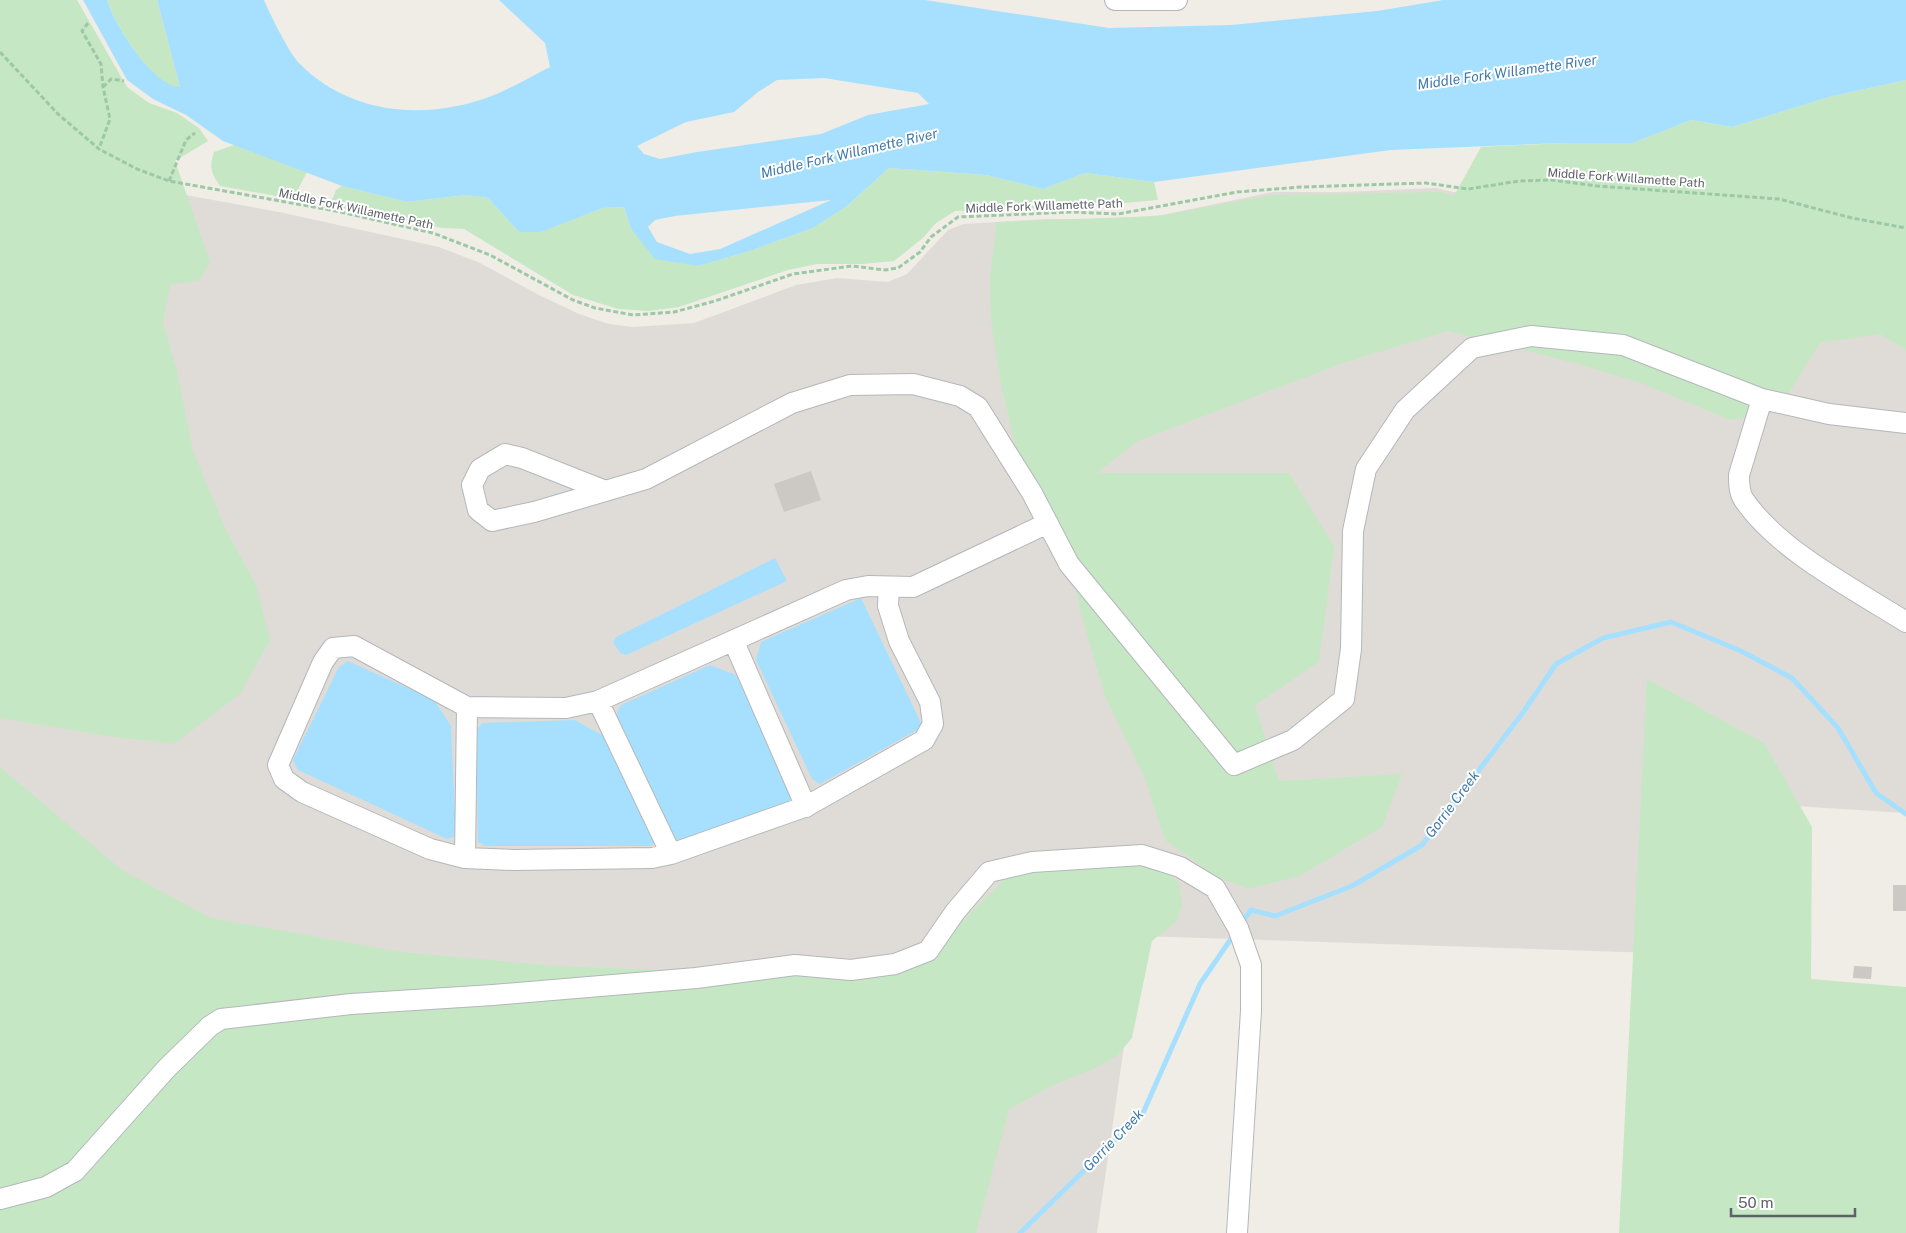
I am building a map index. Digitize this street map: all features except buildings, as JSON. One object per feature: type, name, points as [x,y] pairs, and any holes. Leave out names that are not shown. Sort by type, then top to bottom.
[{"type":"lane","points":[[1115,0],[1177,0]]},
{"type":"lane","points":[[603,490],[522,458],[505,454],[480,468],[472,485],[478,510],[492,521],[534,512],[603,490],[646,479],[792,403],[850,385],[914,384],[960,396],[978,407],[1032,493],[1069,564],[1234,765],[1294,740],[1344,699],[1351,649],[1353,530],[1366,469],[1405,410],[1472,348],[1530,336],[1623,345],[1762,399],[1829,414],[1906,423]]},
{"type":"lane","points":[[1762,399],[1739,475],[1739,486],[1743,499],[1776,536],[1828,573],[1906,622]]},
{"type":"lane","points":[[889,587],[888,606],[898,641],[930,702],[933,724],[924,740],[806,807],[671,854],[652,858],[513,860],[465,858],[430,849],[302,792],[284,779],[278,765],[322,662],[333,648],[354,646],[467,707],[566,708],[598,701],[734,642],[846,590],[868,586],[913,587],[1048,523]]},
{"type":"lane","points":[[734,642],[806,807]]},
{"type":"lane","points":[[598,701],[671,854]]},
{"type":"lane","points":[[465,858],[467,707]]},
{"type":"lane","points":[[0,1198],[46,1187],[75,1171],[167,1068],[210,1026],[221,1019],[242,1015],[351,1004],[493,996],[696,978],[794,965],[851,970],[896,964],[928,951],[955,912],[989,872],[1032,862],[1142,855],[1180,867],[1215,888],[1238,928],[1251,965],[1251,1011],[1237,1233]]},
{"type":"path","points":[[88,23],[82,31],[100,60],[102,87],[110,119],[99,149]]},
{"type":"path","name":"Middle Fork Willamette Path","points":[[0,52],[58,114],[99,149],[137,169],[169,181],[336,211],[433,233],[490,255],[573,300],[595,308],[633,315],[674,312],[715,302],[794,274],[852,266],[885,270],[898,268],[920,252],[931,237],[958,217],[1072,212],[1118,214],[1237,192],[1301,187],[1426,183],[1468,189],[1519,181],[1552,180],[1597,186],[1779,199],[1852,218],[1906,228]]},
{"type":"path","points":[[102,87],[111,79],[124,81]]},
{"type":"path","points":[[169,181],[186,140],[195,133]]},
{"type":"shaded area","points":[[0,57],[180,194],[279,212],[439,247],[480,263],[579,314],[609,324],[633,327],[694,323],[796,285],[837,278],[888,282],[907,274],[948,230],[964,224],[1045,219],[1117,219],[1162,215],[1273,192],[1341,192],[1436,188],[1453,192],[1489,194],[1906,238],[1906,813],[1776,805],[1777,957],[1140,936],[1097,1233],[0,1233]]},
{"type":"green space","points":[[0,0],[77,0],[127,87],[149,103],[177,113],[199,128],[208,141],[175,161],[210,262],[200,280],[170,285],[163,323],[177,371],[193,451],[227,532],[256,585],[270,640],[240,694],[174,744],[107,736],[0,718]]},
{"type":"green space","points":[[107,0],[157,0],[180,87],[170,87],[151,71],[132,48]]},
{"type":"green space","points":[[1906,80],[1906,350],[1880,334],[1820,343],[1776,413],[1730,420],[1641,383],[1578,364],[1448,331],[1346,362],[1138,441],[1097,473],[1289,473],[1334,546],[1319,662],[1255,705],[1279,781],[1402,774],[1382,827],[1300,876],[1248,889],[1217,877],[1165,840],[1145,779],[1105,696],[1081,614],[1065,538],[1019,462],[1002,389],[991,322],[990,276],[997,222],[1158,216],[1272,195],[1441,192],[1454,196],[1481,147],[1564,143],[1633,143],[1691,120],[1732,127],[1829,97]]},
{"type":"green space","points":[[234,145],[307,172],[293,199],[220,186],[212,170],[214,152]]},
{"type":"green space","points":[[889,168],[986,175],[1043,189],[1085,173],[1154,182],[1158,200],[1078,207],[955,211],[936,223],[923,238],[894,261],[862,264],[817,264],[788,270],[679,307],[648,311],[618,309],[573,295],[464,229],[442,228],[333,206],[331,202],[336,190],[342,186],[407,202],[466,195],[488,198],[519,232],[540,232],[603,208],[624,207],[631,229],[698,266],[750,251],[813,228],[847,206]]},
{"type":"green space","points":[[1647,679],[1764,743],[1812,827],[1811,979],[1906,987],[1906,1233],[1619,1233]]},
{"type":"green space","points":[[0,767],[122,870],[211,918],[401,952],[556,966],[788,975],[880,972],[941,942],[1010,874],[1050,867],[1161,865],[1179,884],[1182,903],[1177,921],[1152,941],[1132,1038],[1118,1055],[1096,1068],[1054,1085],[1009,1109],[976,1233],[0,1233]]},
{"type":"water","name":"Middle Fork Willamette River","points":[[83,0],[107,0],[126,38],[147,66],[169,84],[180,87],[157,0],[264,0],[290,51],[299,63],[319,80],[340,93],[364,102],[388,108],[413,110],[464,105],[512,87],[550,67],[545,43],[499,0],[925,0],[1109,28],[1231,25],[1377,11],[1443,0],[1906,0],[1906,80],[1829,97],[1732,127],[1691,120],[1633,143],[1564,143],[1391,150],[1154,182],[1085,173],[1043,189],[986,175],[889,168],[847,206],[813,228],[750,251],[698,266],[655,259],[631,229],[624,207],[603,208],[541,232],[519,232],[488,198],[466,195],[407,202],[342,186],[223,141],[186,115],[153,99],[127,80]],"holes":[[[824,78],[918,93],[929,104],[868,115],[821,134],[660,159],[644,154],[637,146],[686,122],[734,112],[758,92],[777,80]],[[831,200],[720,249],[690,254],[657,242],[648,227],[655,220],[675,216]]]},
{"type":"water","points":[[775,558],[787,581],[626,655],[620,653],[613,642],[616,637]]},
{"type":"water","points":[[861,598],[922,725],[919,729],[820,784],[812,779],[756,660],[761,642]]},
{"type":"water","points":[[348,661],[434,700],[451,726],[456,836],[447,839],[298,770],[293,760],[339,667]]},
{"type":"water","points":[[710,665],[736,675],[794,797],[787,804],[680,841],[669,836],[616,715],[621,705]]},
{"type":"water","points":[[575,720],[604,736],[654,843],[651,846],[485,846],[478,842],[476,731],[482,723]]},
{"type":"waterway","name":"Gorrie Creek","points":[[1241,924],[1251,910],[1275,916],[1352,886],[1422,845],[1524,711],[1556,664],[1603,638],[1671,622],[1741,651],[1792,678],[1838,728],[1876,793],[1906,814]]},
{"type":"waterway","name":"Gorrie Creek","points":[[1020,1233],[1143,1113],[1200,984],[1235,933]]}]
